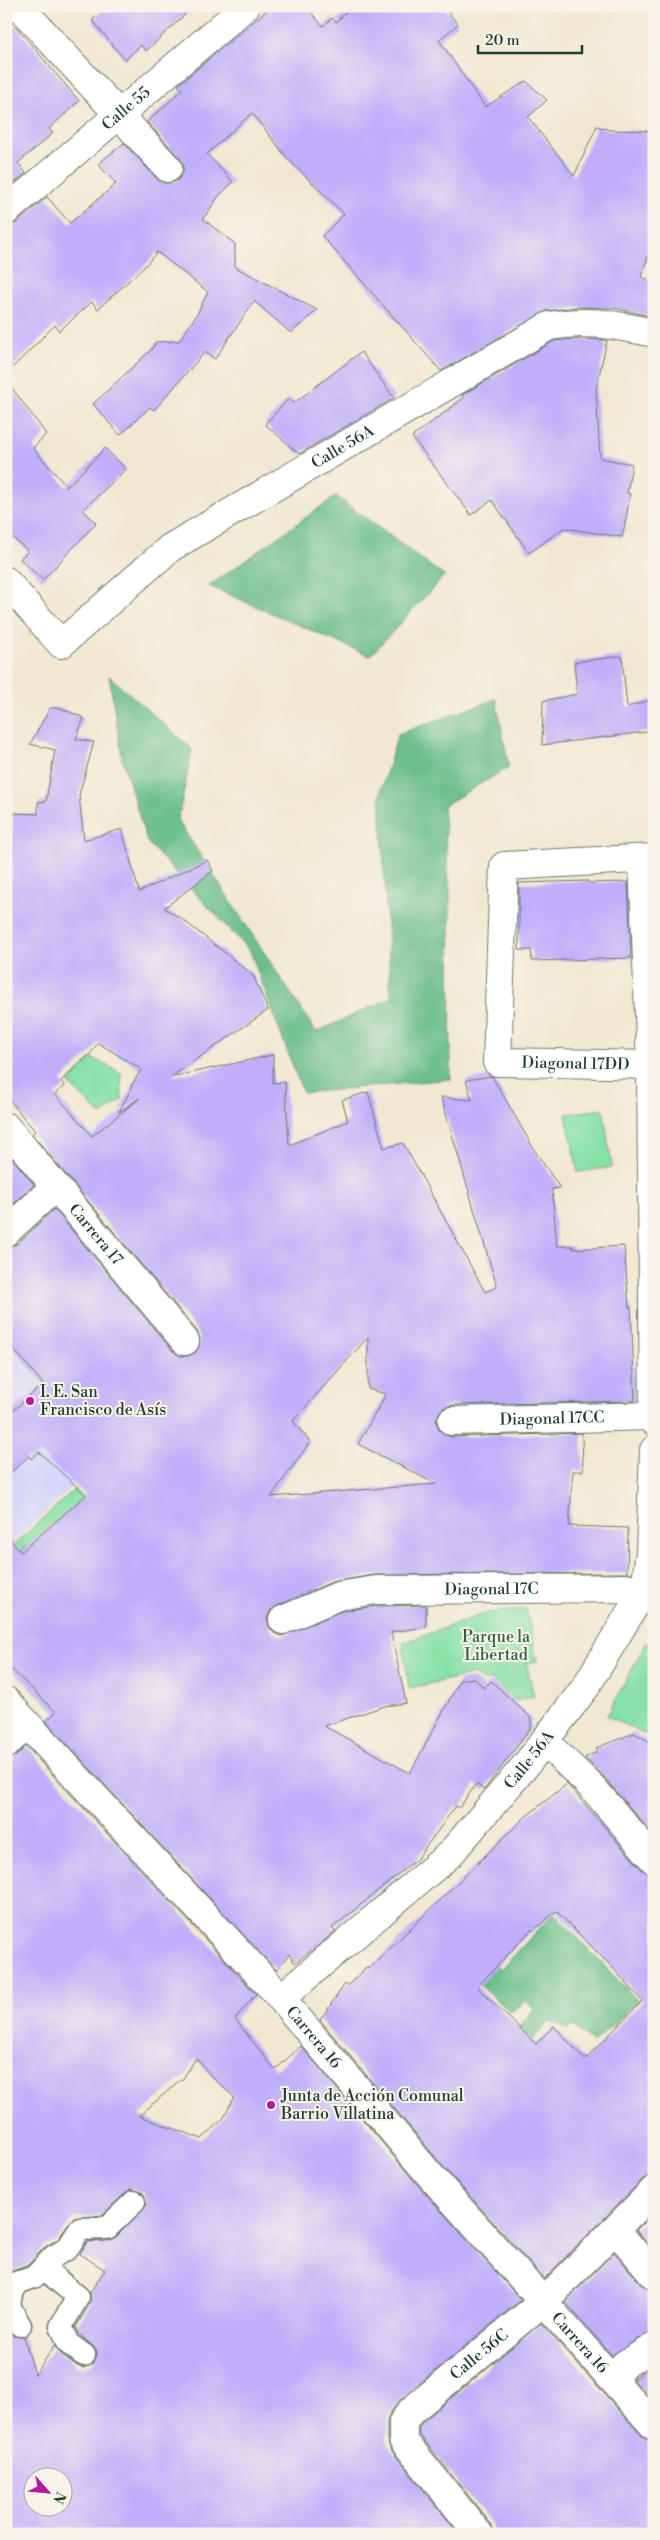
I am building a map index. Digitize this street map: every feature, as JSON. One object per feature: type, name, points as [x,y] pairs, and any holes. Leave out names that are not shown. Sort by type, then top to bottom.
[{"type":"street","points":[[19,6],[168,168]]},
{"type":"street","name":"Calle 55","points":[[6,211],[246,6]]},
{"type":"street","name":"Calle 56A","points":[[6,580],[28,608],[61,644],[170,548],[549,326],[577,321],[608,323],[654,333]]},
{"type":"street","points":[[648,859],[652,1065],[654,1421]]},
{"type":"street","name":"Diagonal 17DD","points":[[648,859],[504,866],[497,1062],[652,1065]]},
{"type":"street","name":"Carrera 17","points":[[6,1127],[186,1341]]},
{"type":"street","points":[[6,1232],[55,1187]]},
{"type":"street","name":"Diagonal 17CC","points":[[452,1421],[654,1416]]},
{"type":"street","name":"Calle 56A","points":[[281,1998],[450,1854],[544,1741],[588,1684],[645,1588],[650,1552],[654,1450]]},
{"type":"street","name":"Diagonal 17C","points":[[283,1620],[338,1596],[376,1590],[645,1588]]},
{"type":"street","name":"Carrera 16","points":[[6,1701],[26,1725],[281,1998],[429,2174],[654,2426]]},
{"type":"street","points":[[6,1744],[26,1725]]},
{"type":"street","points":[[544,1741],[592,1787],[654,1860]]},
{"type":"street","name":"Calle 56C","points":[[479,2534],[403,2440],[403,2422],[411,2411],[544,2301],[654,2190]]},
{"type":"street","points":[[20,2325],[10,2308],[8,2298],[12,2284],[34,2277],[54,2256],[67,2249],[80,2229],[107,2228],[134,2202]]},
{"type":"street","points":[[615,2229],[654,2276]]},
{"type":"street","points":[[43,2268],[78,2297],[62,2326],[69,2344],[84,2355]]},
{"type":"street","points":[[612,2378],[625,2364],[654,2347]]},
{"type":"shaded area","name":"I. E. San Francisco de Asís","points":[[6,1343],[102,1459],[6,1548]]},
{"type":"green space","points":[[336,496],[444,576],[370,656],[209,586]]},
{"type":"green space","points":[[109,676],[192,749],[178,821],[316,1032],[391,998],[380,794],[398,734],[496,699],[509,767],[443,806],[450,895],[451,1079],[303,1093],[250,951],[147,842],[122,758]]},
{"type":"green space","points":[[92,1058],[121,1073],[122,1100],[101,1115],[69,1084]]},
{"type":"green space","points":[[603,1109],[612,1167],[578,1172],[566,1114]]},
{"type":"green space","points":[[75,1489],[97,1511],[73,1544],[53,1522],[7,1563],[6,1552]]},
{"type":"green space","name":"Parque la Libertad","points":[[526,1609],[537,1661],[526,1663],[534,1696],[516,1701],[491,1679],[485,1682],[474,1674],[409,1688],[403,1643],[487,1613]]},
{"type":"green space","points":[[646,1643],[654,1646],[654,1738],[607,1716]]},
{"type":"green space","points":[[554,1913],[638,2001],[593,2043],[574,2026],[568,2029],[551,2021],[493,2078],[500,2050],[534,2009],[526,2001],[511,2012],[476,1982],[485,1959],[501,1969]]},
{"type":"building","points":[[109,6],[194,6],[146,51],[141,45],[125,60],[92,20]]},
{"type":"building","points":[[272,6],[305,6],[323,26],[332,18],[336,22],[352,6],[443,6],[458,24],[439,40],[485,107],[526,81],[547,100],[528,117],[574,176],[597,126],[610,130],[654,131],[654,239],[641,277],[654,281],[654,317],[614,308],[577,307],[546,311],[441,371],[322,236],[344,214],[288,159],[252,113],[207,154],[233,182],[218,197],[203,219],[235,244],[235,267],[317,310],[291,333],[254,301],[215,359],[205,352],[154,410],[150,407],[120,435],[93,404],[152,349],[156,342],[179,341],[196,316],[208,292],[157,252],[144,267],[98,309],[92,302],[59,331],[55,325],[6,374],[6,226],[16,223],[47,197],[70,223],[116,184],[98,164],[124,143],[157,179],[164,183],[178,180],[183,172],[180,158],[147,122],[182,90],[178,85]]},
{"type":"building","points":[[6,15],[79,101],[49,129],[53,133],[18,163],[26,173],[6,190]]},
{"type":"building","points":[[578,339],[607,340],[596,389],[600,458],[632,464],[627,493],[630,494],[622,537],[564,528],[529,553],[492,500],[471,515],[412,437],[464,398],[462,395],[554,341]]},
{"type":"building","points":[[361,352],[394,398],[299,454],[265,424],[289,398],[294,403]]},
{"type":"building","points":[[6,380],[46,434],[33,448],[67,487],[105,448],[126,469],[83,510],[96,523],[43,580],[20,559],[28,551],[6,532]]},
{"type":"building","points":[[622,656],[627,707],[654,699],[654,731],[542,745],[543,701],[577,694],[574,662]]},
{"type":"building","points":[[50,708],[60,708],[84,718],[76,739],[94,742],[79,795],[84,840],[122,829],[139,892],[207,860],[213,871],[164,908],[182,919],[253,975],[268,1010],[171,1077],[273,1055],[273,1083],[285,1082],[289,1145],[348,1121],[342,1100],[368,1092],[384,1148],[403,1143],[485,1292],[497,1287],[441,1097],[472,1100],[466,1080],[492,1076],[535,1151],[560,1188],[552,1189],[557,1246],[573,1246],[573,1249],[624,1246],[629,1307],[631,1307],[635,1401],[452,1405],[443,1408],[436,1421],[439,1430],[445,1435],[452,1437],[582,1433],[583,1471],[573,1471],[569,1526],[628,1528],[627,1573],[374,1575],[332,1582],[277,1606],[270,1611],[267,1619],[269,1627],[274,1633],[282,1636],[342,1611],[377,1606],[426,1605],[426,1627],[391,1632],[406,1703],[385,1706],[324,1726],[410,1773],[460,1680],[474,1678],[484,1688],[491,1681],[531,1718],[531,1728],[484,1790],[476,1784],[459,1808],[456,1806],[417,1859],[332,1928],[335,1931],[324,1941],[295,1963],[289,1954],[276,1970],[46,1721],[56,1712],[6,1664],[6,1535],[21,1552],[86,1495],[39,1452],[31,1459],[29,1456],[6,1477],[6,1417],[43,1384],[6,1340],[6,1247],[17,1244],[54,1209],[173,1351],[180,1356],[188,1356],[195,1353],[199,1347],[200,1339],[197,1331],[32,1134],[35,1131],[6,1096],[6,849],[11,844],[13,813],[38,814],[38,802],[46,801],[55,750],[30,744]],"holes":[[[98,1043],[141,1069],[131,1085],[132,1087],[119,1112],[140,1098],[92,1136],[55,1094],[65,1086],[61,1081],[91,1053]],[[368,1337],[368,1389],[386,1394],[358,1444],[436,1484],[271,1497],[310,1442],[293,1421]]]},
{"type":"building","points":[[588,881],[588,883],[628,882],[631,958],[532,961],[531,950],[519,950],[519,883]]},
{"type":"building","points":[[9,1154],[34,1185],[6,1211],[6,1156]]},
{"type":"building","points":[[634,1733],[654,1744],[654,1836],[604,1777],[585,1758],[598,1751],[596,1748]]},
{"type":"building","points":[[26,1746],[256,1994],[235,2019],[275,2070],[301,2046],[417,2184],[521,2300],[401,2399],[390,2413],[387,2421],[387,2440],[391,2450],[459,2534],[6,2534],[6,2328],[13,2336],[24,2337],[35,2375],[55,2345],[61,2354],[77,2366],[83,2368],[94,2363],[97,2356],[96,2349],[80,2335],[76,2327],[90,2303],[90,2292],[105,2270],[80,2254],[87,2242],[107,2241],[116,2237],[147,2205],[143,2193],[130,2189],[102,2215],[73,2218],[58,2239],[45,2247],[27,2266],[6,2273],[6,1759],[16,1756]],"holes":[[[196,2058],[211,2076],[234,2097],[223,2119],[202,2139],[139,2116],[182,2080]]]},
{"type":"building","points":[[567,1784],[642,1870],[654,1875],[654,2175],[643,2179],[544,2279],[441,2164],[320,2020],[345,1984],[347,1986],[365,1969],[371,1967],[524,1818]],"holes":[[[556,1911],[612,1967],[642,2001],[585,2060],[554,2026],[536,2044],[477,1987],[531,1930],[533,1931]]]},
{"type":"building","points":[[654,2212],[654,2251],[636,2230]]},
{"type":"building","points":[[614,2252],[642,2285],[654,2290],[654,2331],[612,2355],[565,2302]]},
{"type":"building","points":[[541,2323],[642,2436],[654,2441],[654,2534],[494,2534],[491,2524],[419,2434],[419,2427],[422,2422]]},
{"type":"building","points":[[654,2365],[654,2402],[633,2379]]},
{"type":"place","name":"I. E. San Francisco de Asís","points":[[30,1401]]},
{"type":"place","name":"Junta de Acción Comunal Barrio Villatina","points":[[271,2105]]}]
